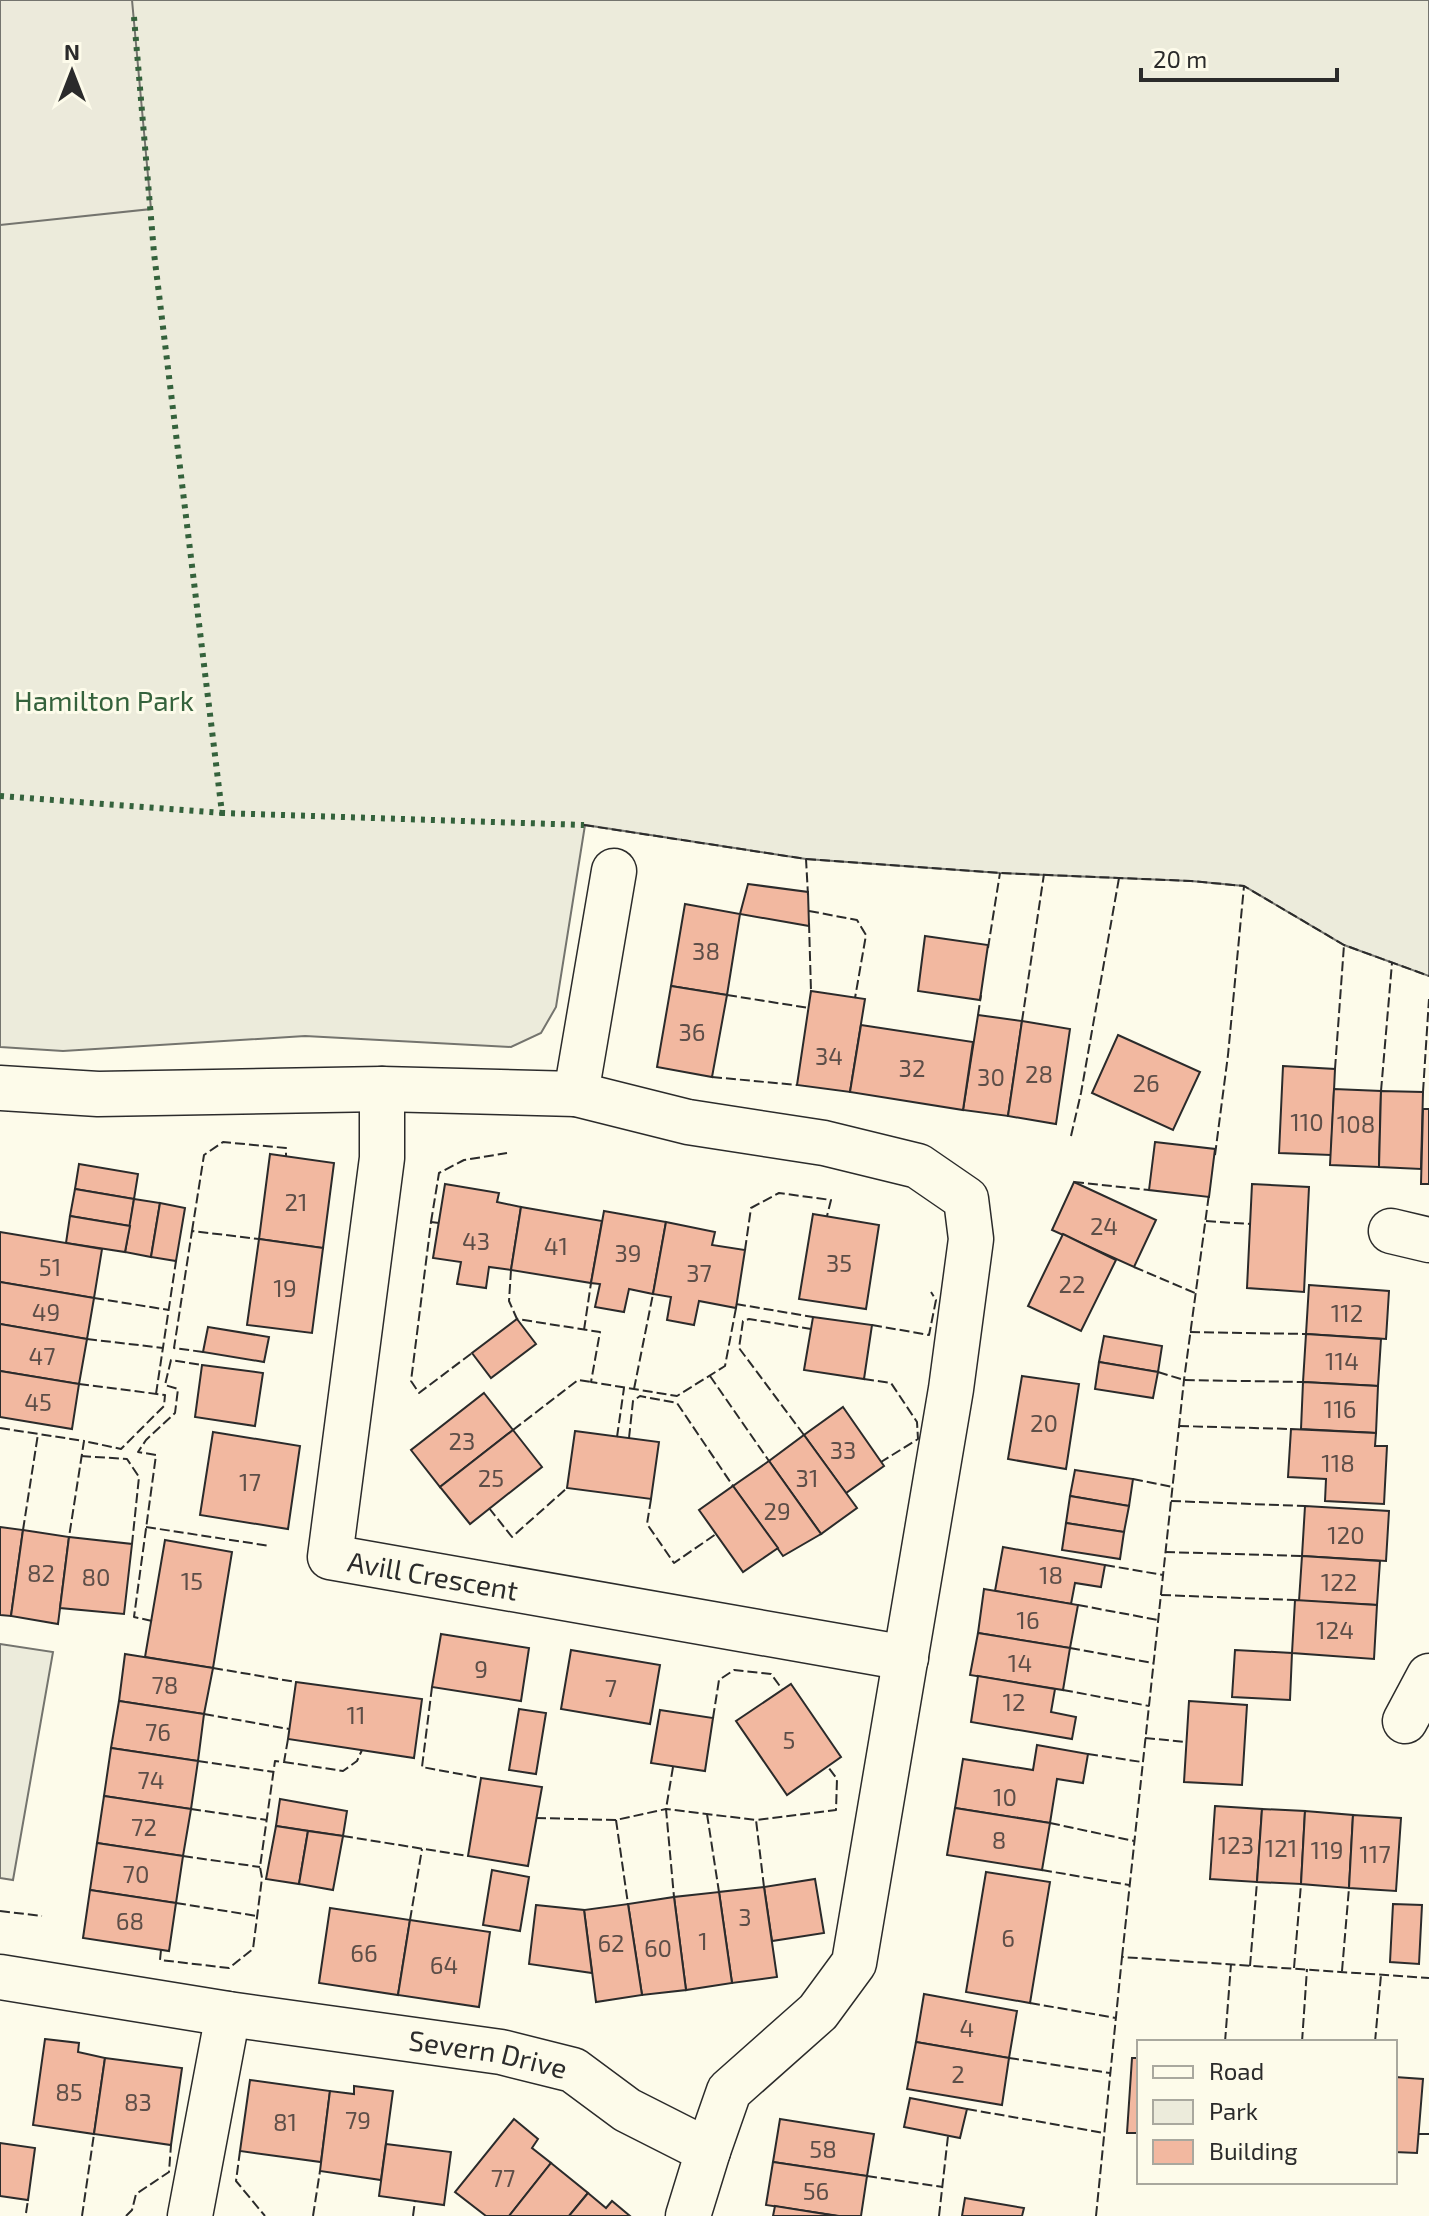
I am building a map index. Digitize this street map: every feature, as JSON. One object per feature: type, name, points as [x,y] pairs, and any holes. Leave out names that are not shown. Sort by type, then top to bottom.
[{"type":"street","points":[[576,1094],[614,871]]},
{"type":"street","points":[[0,1088],[98,1094],[382,1089],[576,1094],[688,1122],[824,1143],[918,1166],[966,1199],[971,1239],[951,1389],[854,1963],[818,2012],[729,2091],[688,2216]]},
{"type":"street","name":"Avill Crescent","points":[[382,1089],[382,1158],[330,1557],[906,1658]]},
{"type":"street","points":[[1405,1721],[1429,1676]]},
{"type":"street","name":"Severn Drive","points":[[0,1977],[228,2014],[501,2052],[573,2070],[627,2110],[708,2151]]},
{"type":"street","points":[[190,2216],[228,2014]]},
{"type":"green space","name":"Hamilton Park","points":[[0,0],[1429,0],[1429,976],[1344,945],[1244,886],[806,859],[585,825],[556,1007],[541,1033],[511,1047],[305,1036],[63,1051],[0,1047]]},
{"type":"green space","points":[[0,1644],[53,1652],[13,1880],[0,1878]]},
{"type":"shaded area","points":[[0,0],[132,0],[151,209],[0,225]]},
{"type":"building","points":[[748,884],[808,892],[809,926],[740,914]]},
{"type":"building","points":[[685,904],[740,914],[727,995],[671,986]]},
{"type":"building","points":[[925,936],[988,945],[980,1000],[918,991]]},
{"type":"building","points":[[671,986],[727,995],[712,1077],[657,1067]]},
{"type":"building","points":[[811,991],[865,999],[850,1092],[797,1085]]},
{"type":"building","points":[[978,1015],[1022,1021],[1008,1116],[963,1110]]},
{"type":"building","points":[[1022,1021],[1070,1029],[1056,1124],[1008,1116]]},
{"type":"building","points":[[861,1025],[973,1042],[963,1110],[850,1092]]},
{"type":"building","points":[[1118,1035],[1200,1072],[1173,1130],[1092,1093]]},
{"type":"building","points":[[1283,1066],[1335,1069],[1331,1155],[1279,1153]]},
{"type":"building","points":[[1334,1089],[1381,1091],[1379,1167],[1330,1165]]},
{"type":"building","points":[[1381,1091],[1423,1092],[1421,1169],[1379,1167]]},
{"type":"building","points":[[1423,1109],[1429,1109],[1429,1184],[1421,1184]]},
{"type":"building","points":[[1155,1142],[1215,1149],[1209,1197],[1149,1190]]},
{"type":"building","points":[[270,1154],[334,1163],[323,1248],[259,1239]]},
{"type":"building","points":[[79,1164],[138,1174],[134,1199],[75,1189]]},
{"type":"building","points":[[1074,1182],[1156,1220],[1134,1267],[1052,1230]]},
{"type":"building","points":[[445,1184],[499,1193],[497,1202],[521,1207],[511,1270],[489,1267],[486,1288],[457,1284],[461,1262],[433,1258]]},
{"type":"building","points":[[1252,1184],[1309,1187],[1304,1292],[1247,1288]]},
{"type":"building","points":[[75,1189],[134,1199],[130,1226],[70,1216]]},
{"type":"building","points":[[134,1199],[160,1203],[151,1257],[125,1252]]},
{"type":"building","points":[[160,1203],[185,1208],[176,1261],[151,1257]]},
{"type":"building","points":[[521,1207],[602,1221],[591,1283],[511,1270]]},
{"type":"building","points":[[604,1211],[666,1222],[653,1294],[629,1289],[624,1312],[595,1307],[600,1284],[591,1283]]},
{"type":"building","points":[[813,1214],[879,1225],[866,1309],[799,1299]]},
{"type":"building","points":[[70,1216],[130,1226],[125,1252],[66,1243]]},
{"type":"building","points":[[666,1222],[715,1232],[712,1245],[745,1250],[736,1308],[699,1301],[694,1325],[667,1320],[671,1297],[653,1294]]},
{"type":"building","points":[[0,1232],[102,1249],[94,1298],[0,1282]]},
{"type":"building","points":[[1063,1234],[1116,1260],[1081,1331],[1028,1306]]},
{"type":"building","points":[[259,1239],[323,1248],[312,1333],[247,1325]]},
{"type":"building","points":[[0,1282],[94,1298],[87,1339],[0,1324]]},
{"type":"building","points":[[1309,1285],[1389,1291],[1386,1339],[1306,1334]]},
{"type":"building","points":[[813,1317],[872,1325],[864,1379],[804,1370]]},
{"type":"building","points":[[517,1319],[536,1344],[491,1378],[472,1353]]},
{"type":"building","points":[[0,1324],[87,1339],[79,1384],[0,1371]]},
{"type":"building","points":[[208,1327],[269,1337],[264,1362],[203,1352]]},
{"type":"building","points":[[1306,1334],[1381,1339],[1378,1386],[1303,1382]]},
{"type":"building","points":[[1104,1336],[1162,1346],[1158,1372],[1099,1362]]},
{"type":"building","points":[[1099,1362],[1158,1372],[1153,1398],[1095,1389]]},
{"type":"building","points":[[202,1365],[263,1373],[255,1426],[195,1417]]},
{"type":"building","points":[[0,1371],[79,1384],[72,1429],[0,1417]]},
{"type":"building","points":[[1022,1376],[1079,1384],[1066,1469],[1008,1459]]},
{"type":"building","points":[[1303,1382],[1378,1386],[1376,1433],[1301,1429]]},
{"type":"building","points":[[484,1393],[513,1430],[440,1487],[411,1450]]},
{"type":"building","points":[[843,1407],[884,1466],[846,1493],[804,1435]]},
{"type":"building","points":[[1291,1429],[1376,1433],[1375,1446],[1387,1446],[1384,1504],[1325,1501],[1326,1479],[1288,1477]]},
{"type":"building","points":[[513,1430],[542,1467],[470,1524],[440,1487]]},
{"type":"building","points":[[575,1431],[659,1442],[651,1499],[567,1488]]},
{"type":"building","points":[[213,1432],[300,1446],[288,1529],[200,1515]]},
{"type":"building","points":[[804,1435],[857,1508],[821,1534],[769,1461]]},
{"type":"building","points":[[769,1461],[821,1534],[783,1556],[733,1486]]},
{"type":"building","points":[[1075,1470],[1133,1479],[1129,1506],[1070,1496]]},
{"type":"building","points":[[733,1486],[778,1548],[743,1572],[699,1510]]},
{"type":"building","points":[[1070,1496],[1129,1506],[1124,1532],[1066,1523]]},
{"type":"building","points":[[1305,1506],[1389,1511],[1386,1561],[1302,1556]]},
{"type":"building","points":[[1066,1523],[1124,1532],[1120,1559],[1062,1550]]},
{"type":"building","points":[[0,1527],[23,1530],[11,1616],[0,1615]]},
{"type":"building","points":[[23,1530],[69,1537],[58,1624],[11,1616]]},
{"type":"building","points":[[69,1537],[132,1544],[124,1614],[60,1608]]},
{"type":"building","points":[[165,1540],[232,1552],[213,1668],[145,1657]]},
{"type":"building","points":[[1003,1547],[1105,1565],[1101,1587],[1075,1583],[1071,1604],[995,1591]]},
{"type":"building","points":[[1302,1556],[1380,1561],[1377,1605],[1299,1601]]},
{"type":"building","points":[[984,1589],[1078,1605],[1070,1648],[978,1633]]},
{"type":"building","points":[[1295,1600],[1377,1605],[1374,1659],[1292,1653]]},
{"type":"building","points":[[978,1633],[1070,1648],[1063,1690],[970,1675]]},
{"type":"building","points":[[441,1634],[529,1648],[521,1701],[432,1687]]},
{"type":"building","points":[[571,1650],[660,1665],[650,1724],[561,1709]]},
{"type":"building","points":[[1235,1650],[1292,1653],[1290,1700],[1232,1697]]},
{"type":"building","points":[[125,1654],[213,1668],[204,1714],[119,1701]]},
{"type":"building","points":[[978,1676],[1055,1689],[1051,1712],[1076,1717],[1072,1739],[971,1722]]},
{"type":"building","points":[[296,1682],[422,1699],[414,1758],[288,1739]]},
{"type":"building","points":[[791,1684],[841,1757],[787,1795],[736,1721]]},
{"type":"building","points":[[119,1701],[204,1714],[198,1761],[111,1748]]},
{"type":"building","points":[[1189,1701],[1247,1705],[1242,1785],[1184,1782]]},
{"type":"building","points":[[519,1709],[546,1713],[536,1774],[509,1770]]},
{"type":"building","points":[[660,1710],[713,1718],[705,1771],[651,1763]]},
{"type":"building","points":[[1037,1745],[1088,1754],[1083,1783],[1057,1779],[1050,1823],[955,1808],[963,1759],[1033,1770]]},
{"type":"building","points":[[111,1748],[198,1761],[191,1809],[104,1796]]},
{"type":"building","points":[[481,1778],[542,1787],[528,1866],[468,1856]]},
{"type":"building","points":[[104,1796],[191,1809],[183,1856],[97,1843]]},
{"type":"building","points":[[280,1799],[347,1811],[343,1836],[276,1826]]},
{"type":"building","points":[[1215,1806],[1262,1809],[1257,1882],[1210,1879]]},
{"type":"building","points":[[955,1808],[1050,1823],[1042,1870],[947,1855]]},
{"type":"building","points":[[1262,1809],[1305,1811],[1301,1884],[1257,1882]]},
{"type":"building","points":[[1305,1811],[1353,1815],[1349,1888],[1301,1884]]},
{"type":"building","points":[[1353,1815],[1401,1818],[1396,1891],[1349,1888]]},
{"type":"building","points":[[276,1826],[308,1831],[299,1884],[266,1879]]},
{"type":"building","points":[[308,1831],[343,1836],[333,1890],[299,1884]]},
{"type":"building","points":[[97,1843],[183,1856],[176,1903],[90,1890]]},
{"type":"building","points":[[492,1870],[529,1877],[520,1931],[483,1925]]},
{"type":"building","points":[[986,1872],[1050,1882],[1030,2003],[966,1992]]},
{"type":"building","points":[[815,1879],[824,1933],[772,1941],[764,1887]]},
{"type":"building","points":[[764,1887],[777,1977],[732,1983],[719,1892]]},
{"type":"building","points":[[90,1890],[176,1903],[169,1951],[83,1938]]},
{"type":"building","points":[[719,1892],[732,1983],[686,1990],[674,1897]]},
{"type":"building","points":[[674,1897],[686,1990],[642,1995],[628,1904]]},
{"type":"building","points":[[628,1904],[642,1995],[596,2002],[584,1910]]},
{"type":"building","points":[[1393,1904],[1422,1905],[1419,1964],[1390,1962]]},
{"type":"building","points":[[536,1905],[584,1910],[592,1973],[529,1964]]},
{"type":"building","points":[[330,1908],[410,1920],[398,1995],[319,1983]]},
{"type":"building","points":[[410,1920],[490,1932],[479,2007],[398,1995]]},
{"type":"building","points":[[924,1994],[1017,2011],[1009,2058],[916,2042]]},
{"type":"building","points":[[45,2039],[79,2043],[78,2052],[105,2058],[94,2134],[33,2125]]},
{"type":"building","points":[[916,2042],[1009,2058],[1002,2105],[907,2089]]},
{"type":"building","points":[[105,2058],[182,2068],[171,2145],[94,2134]]},
{"type":"building","points":[[1132,2058],[1137,2058],[1137,2133],[1127,2133]]},
{"type":"building","points":[[1397,2077],[1423,2079],[1417,2153],[1397,2152]]},
{"type":"building","points":[[250,2080],[330,2091],[321,2162],[240,2151]]},
{"type":"building","points":[[354,2086],[393,2091],[381,2180],[320,2171],[330,2091],[354,2094]]},
{"type":"building","points":[[910,2098],[967,2109],[960,2138],[904,2127]]},
{"type":"building","points":[[514,2119],[538,2139],[532,2148],[551,2163],[509,2216],[486,2216],[455,2192]]},
{"type":"building","points":[[780,2119],[874,2134],[867,2176],[773,2162]]},
{"type":"building","points":[[0,2143],[35,2148],[28,2200],[0,2196]]},
{"type":"building","points":[[386,2144],[451,2152],[444,2205],[379,2196]]},
{"type":"building","points":[[773,2162],[867,2176],[861,2216],[839,2216],[766,2205]]},
{"type":"building","points":[[551,2163],[588,2193],[569,2216],[509,2216]]},
{"type":"building","points":[[588,2193],[606,2208],[612,2201],[630,2216],[569,2216]]},
{"type":"building","points":[[965,2198],[1024,2208],[1022,2216],[962,2216]]},
{"type":"building","points":[[775,2206],[837,2216],[773,2216]]},
{"type":"hedge","points":[[134,17],[154,253],[222,813],[584,825]]},
{"type":"hedge","points":[[0,796],[222,813]]},
{"type":"fence","points":[[584,825],[806,859],[808,895]]},
{"type":"fence","points":[[806,859],[1244,886]]},
{"type":"fence","points":[[988,948],[1000,873]]},
{"type":"fence","points":[[1022,1021],[1044,874]]},
{"type":"fence","points":[[1071,1136],[1119,878]]},
{"type":"fence","points":[[1215,1155],[1244,886],[1344,945],[1429,976]]},
{"type":"fence","points":[[809,911],[857,920],[866,935],[855,998]]},
{"type":"fence","points":[[809,923],[811,991]]},
{"type":"fence","points":[[1335,1069],[1344,945]]},
{"type":"fence","points":[[1381,1091],[1392,963]]},
{"type":"fence","points":[[727,995],[809,1008]]},
{"type":"fence","points":[[978,1015],[981,995]]},
{"type":"fence","points":[[1423,1092],[1429,999]]},
{"type":"fence","points":[[712,1077],[797,1085]]},
{"type":"fence","points":[[192,1231],[204,1155],[223,1142],[286,1148],[286,1157]]},
{"type":"fence","points":[[431,1222],[439,1173],[464,1160],[507,1153]]},
{"type":"fence","points":[[1074,1182],[1149,1190]]},
{"type":"fence","points":[[745,1250],[751,1208],[779,1193],[831,1200],[827,1216]]},
{"type":"fence","points":[[1122,1957],[1184,1380],[1209,1194]]},
{"type":"fence","points":[[1206,1221],[1250,1224]]},
{"type":"fence","points":[[439,1223],[431,1222],[411,1381],[419,1393],[472,1353]]},
{"type":"fence","points":[[203,1352],[174,1348],[192,1231],[259,1239]]},
{"type":"fence","points":[[156,1394],[176,1261]]},
{"type":"fence","points":[[1134,1267],[1195,1293]]},
{"type":"fence","points":[[511,1270],[509,1301],[517,1319],[600,1332],[591,1382],[677,1396],[725,1366],[736,1308]]},
{"type":"fence","points":[[584,1330],[591,1283]]},
{"type":"fence","points":[[872,1325],[929,1335],[936,1300],[931,1292]]},
{"type":"fence","points":[[634,1389],[653,1294]]},
{"type":"fence","points":[[94,1298],[169,1310]]},
{"type":"fence","points":[[736,1304],[813,1317]]},
{"type":"fence","points":[[804,1435],[739,1348],[743,1321],[749,1319],[811,1329]]},
{"type":"fence","points":[[1190,1332],[1306,1334]]},
{"type":"fence","points":[[87,1339],[163,1348]]},
{"type":"fence","points":[[152,1621],[134,1617],[156,1455],[138,1452],[146,1440],[175,1413],[178,1389],[165,1385],[171,1360],[202,1365]]},
{"type":"fence","points":[[1158,1372],[1184,1380],[1303,1382]]},
{"type":"fence","points":[[710,1376],[769,1461]]},
{"type":"fence","points":[[864,1379],[891,1383],[917,1422],[918,1439],[881,1462]]},
{"type":"fence","points":[[513,1430],[578,1380],[591,1382]]},
{"type":"fence","points":[[79,1384],[165,1395],[164,1406],[121,1449],[84,1441]]},
{"type":"fence","points":[[617,1437],[624,1388]]},
{"type":"fence","points":[[629,1438],[633,1401],[640,1396],[677,1403],[733,1486]]},
{"type":"fence","points":[[1179,1426],[1291,1429]]},
{"type":"fence","points":[[0,1428],[84,1441],[69,1537]]},
{"type":"fence","points":[[23,1530],[38,1434]]},
{"type":"fence","points":[[81,1456],[127,1459],[139,1477],[132,1544]]},
{"type":"fence","points":[[1133,1479],[1173,1487]]},
{"type":"fence","points":[[489,1508],[512,1537],[567,1488]]},
{"type":"fence","points":[[651,1499],[647,1524],[674,1563],[716,1534]]},
{"type":"fence","points":[[1171,1501],[1305,1506]]},
{"type":"fence","points":[[146,1527],[270,1546]]},
{"type":"fence","points":[[1165,1552],[1302,1556]]},
{"type":"fence","points":[[1105,1565],[1163,1575]]},
{"type":"fence","points":[[1161,1595],[1295,1600]]},
{"type":"fence","points":[[1078,1605],[1158,1620]]},
{"type":"fence","points":[[1070,1648],[1153,1663]]},
{"type":"fence","points":[[213,1668],[296,1682]]},
{"type":"fence","points":[[713,1718],[719,1680],[734,1670],[771,1674],[782,1689]]},
{"type":"fence","points":[[432,1687],[422,1767],[481,1778]]},
{"type":"fence","points":[[1063,1690],[1149,1706]]},
{"type":"fence","points":[[204,1714],[289,1729]]},
{"type":"fence","points":[[1145,1738],[1186,1742]]},
{"type":"fence","points":[[161,1950],[160,1960],[229,1968],[253,1949],[262,1878],[260,1867],[275,1761],[284,1762],[288,1739]]},
{"type":"fence","points":[[284,1762],[343,1771],[357,1761],[362,1750]]},
{"type":"fence","points":[[1088,1754],[1142,1762]]},
{"type":"fence","points":[[198,1761],[274,1772]]},
{"type":"fence","points":[[673,1767],[666,1809],[674,1897]]},
{"type":"fence","points":[[764,1887],[756,1820],[836,1810],[837,1779],[828,1767]]},
{"type":"fence","points":[[191,1809],[267,1820]]},
{"type":"fence","points":[[536,1818],[616,1820],[666,1809],[756,1820]]},
{"type":"fence","points":[[707,1814],[719,1892]]},
{"type":"fence","points":[[616,1820],[628,1904]]},
{"type":"fence","points":[[1050,1823],[1134,1841]]},
{"type":"fence","points":[[343,1836],[468,1856]]},
{"type":"fence","points":[[410,1920],[422,1849]]},
{"type":"fence","points":[[183,1856],[260,1867]]},
{"type":"fence","points":[[1042,1870],[1129,1885]]},
{"type":"fence","points":[[1250,1966],[1257,1882]]},
{"type":"fence","points":[[1294,1968],[1301,1884]]},
{"type":"fence","points":[[1342,1971],[1349,1888]]},
{"type":"fence","points":[[176,1903],[257,1916]]},
{"type":"fence","points":[[0,1911],[42,1916]]},
{"type":"fence","points":[[1096,2216],[1122,1957],[1429,1978]]},
{"type":"fence","points":[[1225,2040],[1231,1964]]},
{"type":"fence","points":[[1302,2040],[1307,1969]]},
{"type":"fence","points":[[1375,2040],[1381,1975]]},
{"type":"fence","points":[[1030,2003],[1116,2018]]},
{"type":"fence","points":[[1009,2058],[1110,2073]]},
{"type":"fence","points":[[967,2109],[1104,2133]]},
{"type":"fence","points":[[82,2216],[94,2134]]},
{"type":"fence","points":[[1419,2134],[1429,2134]]},
{"type":"fence","points":[[939,2216],[948,2136]]},
{"type":"fence","points":[[126,2216],[132,2210],[136,2194],[169,2172],[171,2145]]},
{"type":"fence","points":[[240,2151],[236,2181],[265,2216]]},
{"type":"fence","points":[[313,2216],[320,2171]]},
{"type":"fence","points":[[867,2176],[943,2187]]},
{"type":"fence","points":[[26,2213],[28,2200]]},
{"type":"fence","points":[[413,2216],[415,2201]]}]
